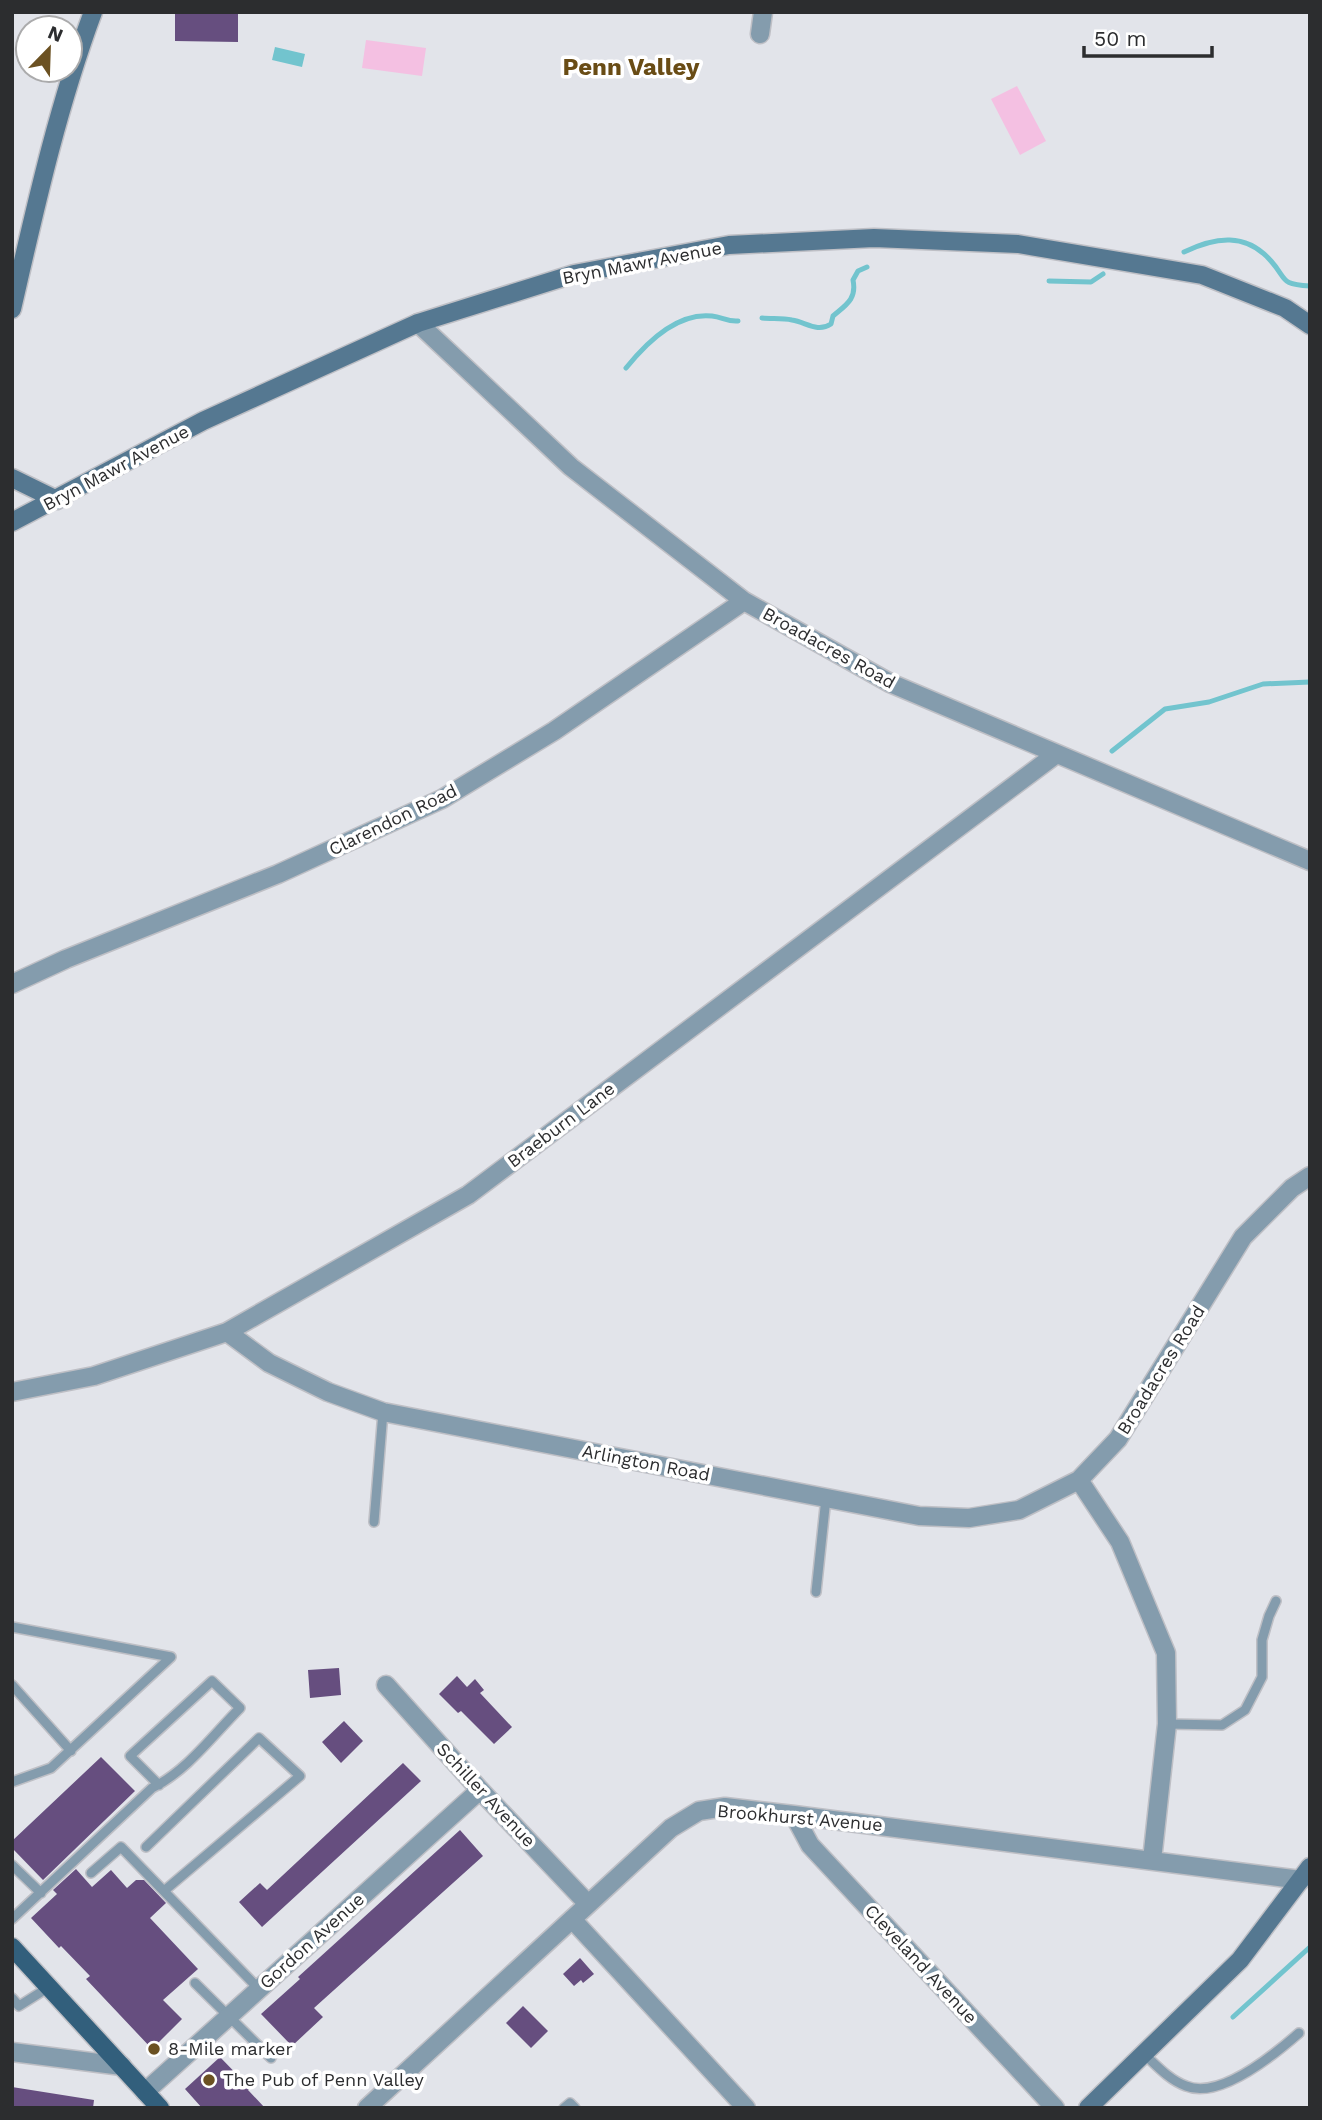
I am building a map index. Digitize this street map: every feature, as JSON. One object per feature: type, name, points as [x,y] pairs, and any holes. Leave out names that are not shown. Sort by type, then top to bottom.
[{"type":"main road","points":[[12,1947],[160,2108]]},
{"type":"street","points":[[12,309],[45,163],[74,64],[93,12]]},
{"type":"street","points":[[760,34],[763,12]]},
{"type":"street","name":"Bryn Mawr Avenue","points":[[12,522],[203,421],[418,323],[574,274],[729,245],[874,238],[1018,244],[1202,275],[1285,308],[1310,325]]},
{"type":"street","name":"Broadacres Road","points":[[418,323],[571,467],[744,601],[890,683],[1310,861]]},
{"type":"street","points":[[12,478],[57,500]]},
{"type":"street","name":"Clarendon Road","points":[[12,984],[66,959],[278,874],[442,799],[554,731],[744,601]]},
{"type":"street","name":"Braeburn Lane","points":[[12,1392],[94,1376],[227,1332],[468,1195],[1055,755]]},
{"type":"street","name":"Broadacres Road","points":[[1079,1480],[1118,1439],[1243,1237],[1292,1188],[1310,1176]]},
{"type":"street","name":"Arlington Road","points":[[227,1332],[269,1363],[328,1392],[383,1412],[919,1516],[969,1518],[1019,1510],[1079,1480]]},
{"type":"street","points":[[1079,1480],[1120,1542],[1166,1653],[1167,1724],[1152,1860]]},
{"type":"street","name":"Schiller Avenue","points":[[386,1685],[588,1904]]},
{"type":"street","name":"Gordon Avenue","points":[[145,2092],[480,1790]]},
{"type":"street","name":"Brookhurst Avenue","points":[[367,2108],[671,1828],[699,1811],[725,1807],[1152,1860],[1305,1873]]},
{"type":"street","name":"Cleveland Avenue","points":[[794,1815],[810,1845],[1055,2108]]},
{"type":"street","points":[[1095,2105],[1143,2053],[1240,1960],[1305,1873]]},
{"type":"street","points":[[572,1919],[746,2108]]},
{"type":"street","points":[[12,2052],[122,2066]]},
{"type":"lane","points":[[374,1522],[383,1412]]},
{"type":"lane","points":[[816,1592],[827,1498]]},
{"type":"lane","points":[[1167,1724],[1222,1725],[1245,1710],[1262,1677],[1262,1640],[1276,1601]]},
{"type":"lane","points":[[12,1627],[171,1657],[51,1768],[12,1782]]},
{"type":"lane","points":[[12,1919],[152,1788],[159,1785],[176,1774],[240,1708],[212,1681],[130,1756],[159,1785]]},
{"type":"lane","points":[[12,1685],[71,1751]]},
{"type":"lane","points":[[146,1847],[259,1738],[300,1776],[164,1891]]},
{"type":"lane","points":[[91,1873],[121,1847],[258,1989]]},
{"type":"lane","points":[[12,1865],[41,1893]]},
{"type":"lane","points":[[195,1983],[271,2058]]},
{"type":"lane","points":[[12,1998],[19,2006],[49,1987]]},
{"type":"lane","points":[[1143,2053],[1168,2076],[1188,2088],[1203,2088],[1228,2084],[1275,2054],[1299,2033]]},
{"type":"lane","points":[[564,2108],[570,2103],[575,2108]]},
{"type":"shaded area","points":[[366,40],[426,48],[422,76],[362,68]]},
{"type":"shaded area","points":[[1017,86],[1046,141],[1020,155],[991,99]]},
{"type":"water","points":[[275,47],[305,54],[302,67],[272,60]]},
{"type":"building","points":[[175,12],[238,12],[238,42],[175,41]]},
{"type":"building","points":[[339,1668],[341,1695],[310,1698],[308,1670]]},
{"type":"building","points":[[457,1676],[467,1687],[475,1679],[484,1690],[480,1693],[512,1727],[494,1744],[461,1711],[458,1713],[439,1694]]},
{"type":"building","points":[[344,1721],[363,1741],[341,1763],[322,1742]]},
{"type":"building","points":[[101,1757],[135,1791],[43,1880],[12,1848],[12,1841]]},
{"type":"building","points":[[403,1763],[421,1781],[262,1927],[239,1902],[260,1883],[267,1890]]},
{"type":"building","points":[[460,1830],[483,1856],[314,2008],[323,2017],[292,2046],[261,2014]]},
{"type":"building","points":[[76,1869],[92,1887],[111,1870],[127,1888],[136,1880],[144,1880],[166,1903],[150,1918],[198,1969],[163,2000],[182,2019],[152,2049],[86,1979],[90,1976],[31,1918],[57,1894],[53,1890]]},
{"type":"building","points":[[580,1958],[594,1974],[574,1986],[563,1974]]},
{"type":"building","points":[[523,2006],[548,2031],[531,2048],[506,2023]]},
{"type":"building","points":[[220,2057],[265,2108],[202,2108],[185,2089]]},
{"type":"building","points":[[12,2087],[94,2100],[93,2108],[12,2108]]},
{"type":"waterway","points":[[1184,252],[1207,243],[1241,241],[1261,252],[1289,282],[1310,286]]},
{"type":"waterway","points":[[762,318],[788,319],[816,327],[831,324],[833,316],[852,297],[853,280],[858,271],[867,267]]},
{"type":"waterway","points":[[1049,281],[1091,282],[1103,274]]},
{"type":"waterway","points":[[626,368],[663,331],[675,324],[699,316],[738,321]]},
{"type":"waterway","points":[[1112,751],[1165,709],[1209,702],[1263,684],[1310,682]]},
{"type":"waterway","points":[[1233,2017],[1310,1947]]},
{"type":"place","name":"8-Mile marker","points":[[154,2049]]},
{"type":"place","name":"The Pub of Penn Valley","points":[[209,2080]]},
{"type":"district","name":"Penn Valley","points":[[631,67]]}]
